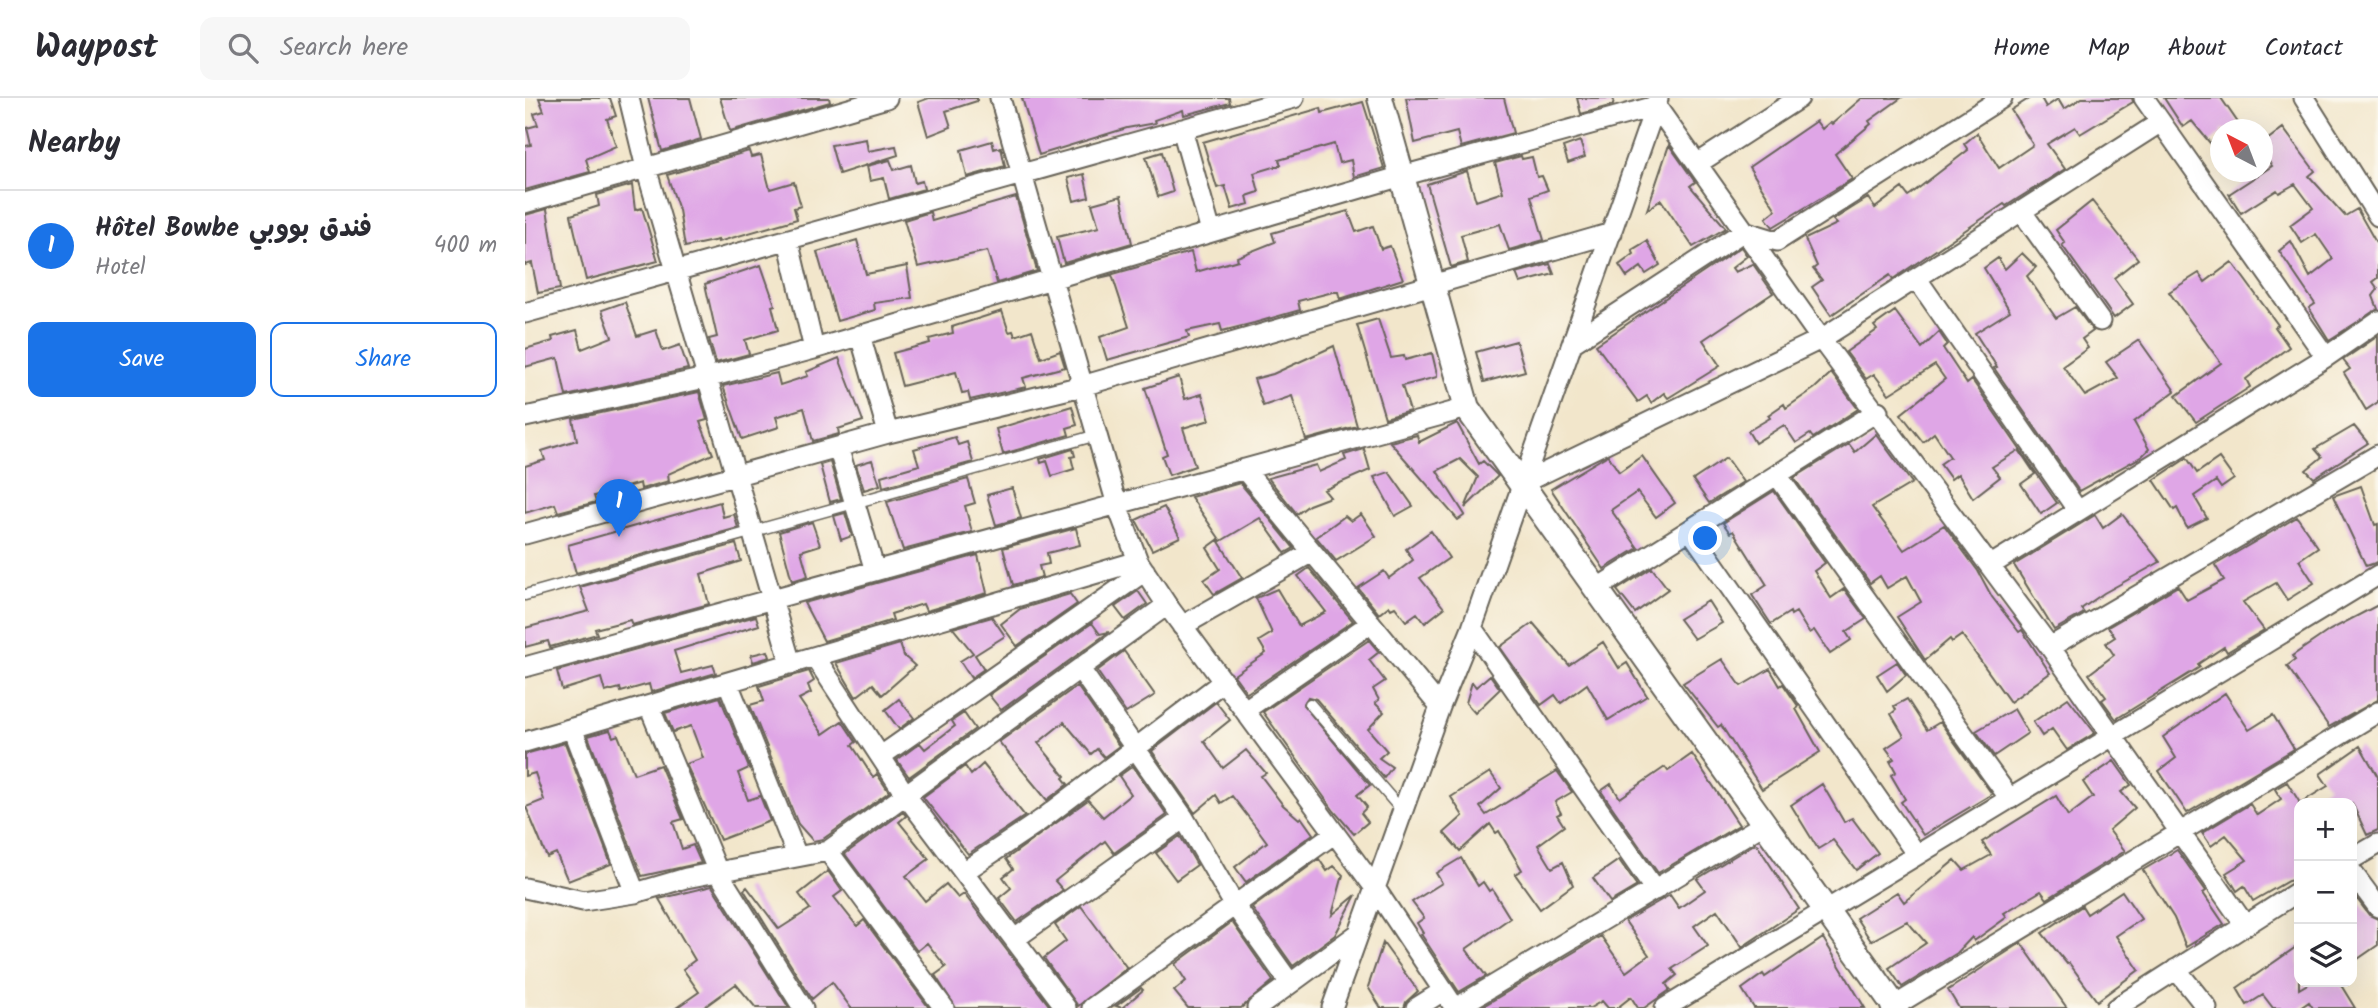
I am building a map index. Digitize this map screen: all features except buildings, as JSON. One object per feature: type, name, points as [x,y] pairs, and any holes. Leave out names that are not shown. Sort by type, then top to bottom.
[{"type":"street","points":[[629,98],[646,168],[710,377],[792,664]]},
{"type":"street","points":[[525,203],[887,98]]},
{"type":"street","points":[[1000,98],[1118,505],[1142,566],[1182,626],[1375,888],[1455,1008],[1764,824]]},
{"type":"street","points":[[525,313],[1294,98]]},
{"type":"street","points":[[1380,98],[1467,408],[1894,1007],[2378,712]]},
{"type":"street","points":[[1697,164],[1799,98]]},
{"type":"street","points":[[1744,231],[1777,241],[2002,98]]},
{"type":"street","points":[[2144,98],[2326,357]]},
{"type":"street","points":[[2304,98],[2376,207]]},
{"type":"street","points":[[525,417],[710,377],[814,349],[1657,102]]},
{"type":"street","points":[[1657,102],[1697,164],[1821,339],[1878,411],[1991,565],[2245,925]]},
{"type":"street","points":[[1332,1008],[1440,707],[1472,628],[1657,102]]},
{"type":"street","points":[[1521,484],[1821,339],[2161,122]]},
{"type":"street","points":[[1182,129],[1211,232]]},
{"type":"street","points":[[2022,212],[2100,321]]},
{"type":"street","points":[[1574,342],[1744,231]]},
{"type":"street","points":[[525,534],[888,433],[1082,386],[1612,233]]},
{"type":"street","points":[[787,240],[814,349]]},
{"type":"street","points":[[1917,279],[2078,511]]},
{"type":"street","points":[[1991,565],[2326,357],[2378,321]]},
{"type":"street","points":[[860,335],[888,433]]},
{"type":"street","points":[[525,667],[1467,408]]},
{"type":"street","points":[[1596,589],[1878,411]]},
{"type":"street","points":[[838,447],[875,571]]},
{"type":"street","points":[[2050,647],[2378,455]]},
{"type":"street","points":[[1244,469],[1440,707]]},
{"type":"street","points":[[1777,475],[2010,799]]},
{"type":"street","points":[[1690,530],[1917,855]]},
{"type":"street","points":[[1182,626],[1312,552]]},
{"type":"street","points":[[525,742],[815,657],[1142,566]]},
{"type":"street","points":[[880,756],[1142,566]]},
{"type":"street","points":[[1665,1008],[2378,575]]},
{"type":"street","points":[[525,888],[583,901],[635,893],[686,877],[828,851],[1167,605]]},
{"type":"street","points":[[1245,710],[1371,623]]},
{"type":"street","points":[[1472,628],[1655,890]]},
{"type":"street","points":[[815,657],[907,796],[1066,1008]]},
{"type":"street","points":[[1080,669],[1184,818],[1235,906],[1290,983]]},
{"type":"street","points":[[965,871],[1041,820],[1224,681]]},
{"type":"street","points":[[728,683],[797,856]]},
{"type":"street","points":[[649,706],[718,872],[803,1008]]},
{"type":"street","points":[[572,728],[635,893]]},
{"type":"street","points":[[1016,938],[1184,818]]},
{"type":"street","points":[[1092,1008],[1335,833]]},
{"type":"street","points":[[2357,856],[2378,844]]},
{"type":"street","points":[[828,851],[944,1008]]},
{"type":"street","points":[[2357,879],[2378,907]]},
{"type":"street","points":[[2116,1008],[2294,894]]},
{"type":"street","points":[[1257,1008],[1359,933]]},
{"type":"street","points":[[2176,969],[2207,1008]]},
{"type":"street","points":[[1416,1008],[1443,991]]},
{"type":"lane","points":[[525,595],[1097,435]]},
{"type":"lane","points":[[1310,704],[1403,812]]},
{"type":"place","name":"Hôtel Bowbe فندق بووبي","points":[[619,537]]}]
